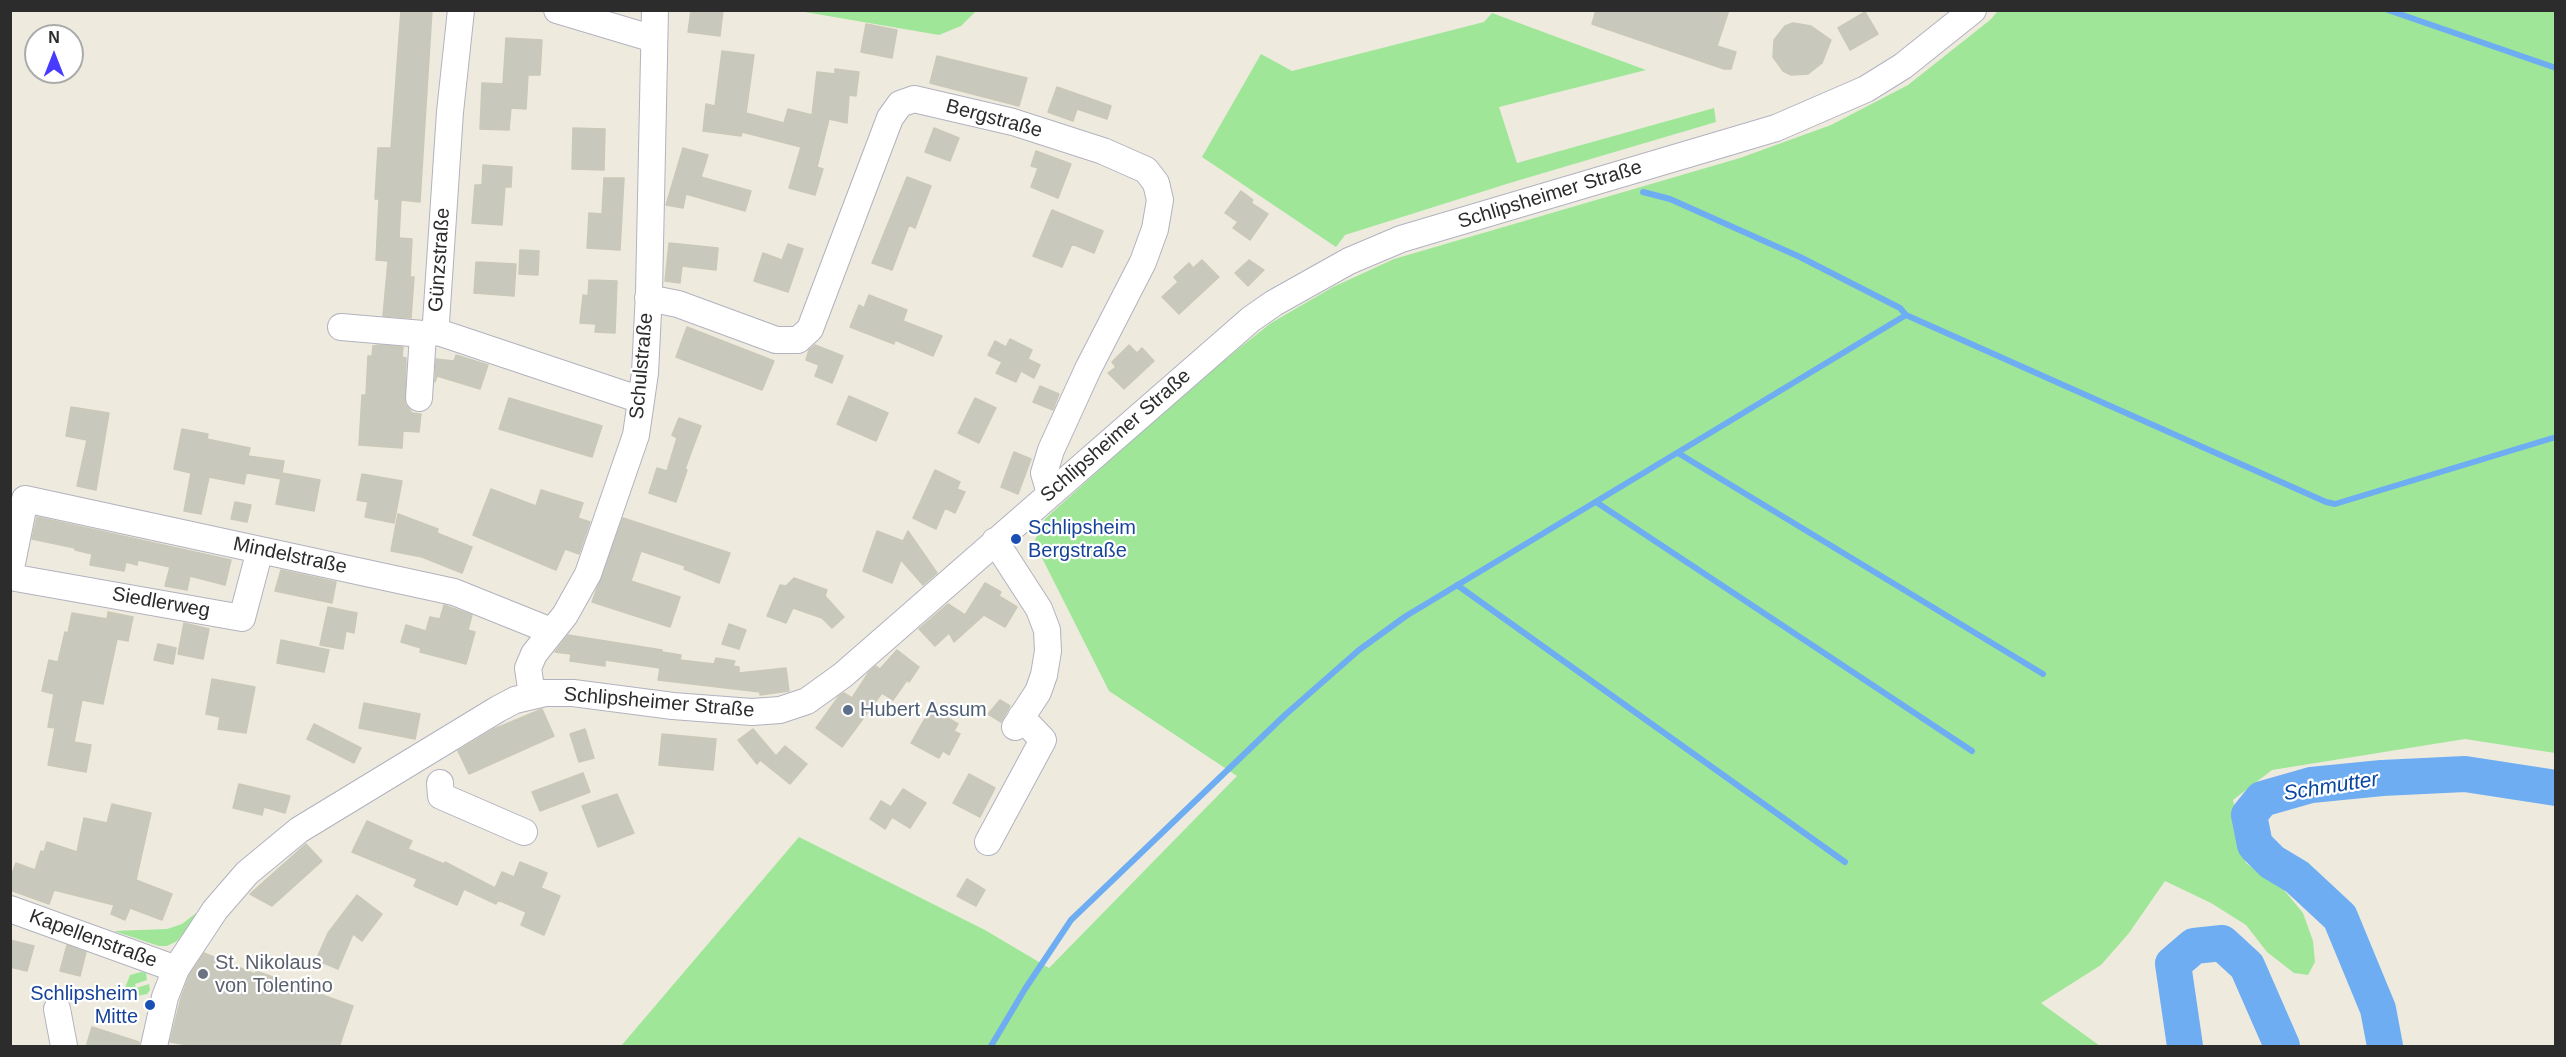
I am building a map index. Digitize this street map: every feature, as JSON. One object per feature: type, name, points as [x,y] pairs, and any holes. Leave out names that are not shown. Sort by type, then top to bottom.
[{"type":"street","name":"Günzstraße","points":[[461,10],[450,112],[436,322],[430,333],[641,400]]},
{"type":"street","points":[[557,10],[654,39]]},
{"type":"street","name":"Schulstraße","points":[[532,695],[528,668],[534,654],[550,631],[565,615],[588,574],[636,435],[641,400],[648,298],[655,10]]},
{"type":"street","name":"Schlipsheimer Straße","points":[[154,1047],[165,997],[176,969],[215,910],[261,860],[299,830],[498,709],[515,700],[532,695],[573,693],[673,706],[752,712],[780,710],[807,701],[843,675],[1251,319],[1349,261],[1401,239],[1776,128],[1866,89],[1903,66],[1973,10]]},
{"type":"street","name":"Bergstraße","points":[[648,298],[678,304],[776,340],[798,340],[810,329],[890,118],[900,104],[914,99],[1013,122],[1103,151],[1146,170],[1156,183],[1160,200],[1155,229],[1143,262],[1088,369],[1051,450],[1044,472],[1050,493]]},
{"type":"street","points":[[341,327],[430,333],[419,398]]},
{"type":"street","name":"Mindelstraße","points":[[10,575],[25,499],[454,592],[550,631]]},
{"type":"street","points":[[988,842],[1043,740],[1018,722],[1038,693],[1048,651],[1047,630],[1039,609],[994,542]]},
{"type":"street","name":"Siedlerweg","points":[[10,575],[242,618],[260,550]]},
{"type":"street","points":[[404,768],[444,784],[441,796],[524,832]]},
{"type":"street","name":"Kapellenstraße","points":[[10,909],[176,969]]},
{"type":"street","points":[[57,1009],[64,1047]]},
{"type":"green space","points":[[799,11],[976,11],[961,26],[939,35]]},
{"type":"green space","points":[[1998,11],[2555,11],[2555,753],[2465,739],[2272,770],[2233,800],[2246,863],[2284,890],[2303,913],[2313,941],[2315,962],[2308,975],[2294,973],[2267,952],[2246,925],[2211,903],[2165,881],[2129,933],[2101,965],[2041,1003],[2100,1046],[621,1046],[799,837],[985,930],[1049,968],[1237,776],[1109,691],[1034,542],[1045,519],[1194,384],[1271,323],[1333,287],[1394,259],[1740,158],[1831,125],[1908,85],[1990,20]]},
{"type":"green space","points":[[1492,13],[1646,70],[1499,107],[1517,163],[1714,108],[1716,122],[1345,235],[1336,247],[1202,157],[1261,54],[1292,71],[1484,22]]},
{"type":"green space","points":[[196,913],[177,941],[167,946],[159,946],[114,931],[167,929],[182,924]]},
{"type":"green space","points":[[146,973],[147,980],[135,984],[136,988],[149,984],[150,990],[147,994],[137,996],[125,988],[130,975]]},
{"type":"building","points":[[401,10],[432,10],[420,202],[401,200],[399,238],[412,239],[410,277],[414,277],[411,318],[383,316],[388,261],[376,260],[379,199],[375,199],[378,148],[391,148]]},
{"type":"building","points":[[691,10],[723,10],[720,36],[688,32]]},
{"type":"building","points":[[1596,10],[1729,10],[1717,46],[1736,52],[1731,69],[1724,69],[1592,24]]},
{"type":"building","points":[[1865,12],[1878,34],[1850,50],[1838,28]]},
{"type":"building","points":[[1793,23],[1811,26],[1831,40],[1822,63],[1808,74],[1791,75],[1783,71],[1773,57],[1774,40],[1785,26]]},
{"type":"building","points":[[866,24],[897,30],[892,58],[861,52]]},
{"type":"building","points":[[506,38],[542,40],[540,75],[528,75],[526,109],[511,108],[509,130],[480,129],[482,83],[503,84]]},
{"type":"building","points":[[722,51],[754,55],[746,113],[784,123],[788,109],[812,115],[817,72],[835,74],[835,69],[859,72],[856,96],[849,95],[847,123],[829,119],[817,167],[823,169],[815,195],[789,188],[801,147],[742,132],[741,136],[703,131],[706,104],[715,106]]},
{"type":"building","points":[[937,56],[1027,78],[1019,106],[930,83]]},
{"type":"building","points":[[1057,87],[1111,106],[1107,119],[1077,109],[1073,121],[1048,112]]},
{"type":"building","points":[[573,128],[605,129],[604,170],[572,169]]},
{"type":"building","points":[[934,128],[959,138],[950,161],[925,152]]},
{"type":"building","points":[[683,148],[708,155],[701,177],[751,191],[745,211],[686,194],[683,208],[666,205]]},
{"type":"building","points":[[1036,151],[1071,164],[1058,198],[1031,187],[1038,168],[1031,166]]},
{"type":"building","points":[[483,165],[512,167],[511,187],[505,187],[502,225],[472,223],[475,185],[482,185]]},
{"type":"building","points":[[907,177],[931,186],[915,228],[909,225],[892,270],[872,263]]},
{"type":"building","points":[[604,178],[624,178],[620,250],[587,248],[589,213],[602,214]]},
{"type":"building","points":[[1241,191],[1253,200],[1251,203],[1268,214],[1250,240],[1233,228],[1238,222],[1225,213]]},
{"type":"building","points":[[1052,210],[1103,231],[1094,253],[1072,244],[1062,267],[1033,256]]},
{"type":"building","points":[[669,243],[718,248],[716,270],[682,266],[680,283],[665,281]]},
{"type":"building","points":[[788,244],[803,249],[788,292],[754,281],[763,253],[782,260]]},
{"type":"building","points":[[520,250],[539,251],[538,275],[519,274]]},
{"type":"building","points":[[1202,260],[1219,277],[1179,314],[1162,297],[1178,282],[1174,277],[1189,263],[1193,268]]},
{"type":"building","points":[[1249,260],[1264,270],[1248,286],[1235,273]]},
{"type":"building","points":[[476,262],[516,264],[514,296],[474,293]]},
{"type":"building","points":[[589,280],[617,281],[615,333],[595,332],[596,324],[580,323],[583,295],[588,296]]},
{"type":"building","points":[[869,295],[907,310],[903,321],[942,336],[933,356],[895,340],[894,344],[850,327],[859,305],[864,308]]},
{"type":"building","points":[[687,327],[774,361],[762,390],[676,357]]},
{"type":"building","points":[[1010,339],[1032,350],[1028,359],[1040,365],[1034,378],[1021,371],[1016,382],[996,373],[1002,362],[988,355],[995,341],[1006,347]]},
{"type":"building","points":[[815,345],[843,356],[832,383],[815,376],[819,365],[806,360],[809,350]]},
{"type":"building","points":[[1129,345],[1137,353],[1142,348],[1154,361],[1124,389],[1108,373],[1116,367],[1112,362]]},
{"type":"building","points":[[373,346],[403,347],[402,357],[406,358],[405,404],[412,413],[421,414],[419,432],[403,431],[402,448],[359,445],[362,395],[366,395],[368,356],[372,356]]},
{"type":"building","points":[[456,355],[488,365],[480,389],[437,376],[435,382],[436,359],[454,361]]},
{"type":"building","points":[[1040,386],[1059,394],[1053,410],[1033,402]]},
{"type":"building","points":[[849,396],[888,413],[876,441],[837,424]]},
{"type":"building","points":[[509,398],[602,426],[592,457],[499,429]]},
{"type":"building","points":[[975,398],[996,408],[979,443],[958,433]]},
{"type":"building","points":[[71,407],[109,413],[96,490],[77,486],[87,440],[66,436]]},
{"type":"building","points":[[679,418],[701,426],[676,502],[649,493],[657,468],[667,471],[677,438],[672,435]]},
{"type":"building","points":[[182,429],[208,434],[207,439],[250,448],[248,456],[284,461],[281,479],[248,473],[244,484],[209,477],[201,514],[184,511],[191,473],[174,469]]},
{"type":"building","points":[[1014,452],[1031,459],[1018,494],[1001,487]]},
{"type":"building","points":[[935,470],[960,482],[957,489],[965,492],[955,513],[945,508],[936,529],[913,518]]},
{"type":"building","points":[[282,473],[320,480],[314,511],[276,504]]},
{"type":"building","points":[[362,474],[402,481],[394,523],[365,517],[368,502],[357,500]]},
{"type":"building","points":[[491,489],[536,506],[541,490],[583,503],[578,518],[590,522],[579,554],[565,549],[556,570],[473,535]]},
{"type":"building","points":[[235,502],[251,505],[247,522],[231,519]]},
{"type":"building","points":[[398,514],[438,529],[437,533],[472,547],[462,573],[422,557],[391,551]]},
{"type":"building","points":[[37,517],[231,560],[225,585],[190,576],[187,590],[165,586],[170,567],[138,560],[137,565],[126,562],[124,571],[90,565],[92,554],[32,539]]},
{"type":"building","points":[[623,518],[730,553],[719,583],[684,569],[685,566],[641,551],[631,581],[680,597],[670,627],[592,602]]},
{"type":"building","points":[[877,531],[903,541],[908,531],[937,573],[923,585],[901,560],[892,583],[863,571]]},
{"type":"building","points":[[281,570],[336,582],[332,603],[275,591]]},
{"type":"building","points":[[794,578],[827,590],[825,596],[844,617],[832,628],[822,618],[793,608],[786,623],[767,616],[780,585],[786,586]]},
{"type":"building","points":[[985,583],[1001,592],[999,596],[1017,607],[1005,627],[984,615],[954,642],[949,633],[935,646],[919,629],[948,604],[965,615]]},
{"type":"building","points":[[444,605],[472,615],[468,630],[475,632],[466,664],[420,652],[421,648],[401,642],[406,625],[426,631],[430,617],[440,619]]},
{"type":"building","points":[[328,607],[357,613],[354,633],[346,631],[343,649],[320,645]]},
{"type":"building","points":[[108,612],[133,617],[128,641],[117,639],[103,704],[82,700],[74,742],[91,745],[86,772],[48,765],[55,728],[48,727],[54,694],[42,691],[49,660],[58,662],[72,613],[107,619]]},
{"type":"building","points":[[184,623],[209,629],[203,659],[178,654]]},
{"type":"building","points":[[729,624],[746,630],[739,649],[722,644]]},
{"type":"building","points":[[568,635],[662,650],[662,652],[681,655],[680,660],[714,664],[716,658],[735,661],[733,666],[739,667],[739,673],[786,668],[789,691],[760,695],[760,692],[658,680],[660,668],[605,660],[605,666],[570,661],[571,654],[555,652]]},
{"type":"building","points":[[281,640],[329,650],[324,672],[277,663]]},
{"type":"building","points":[[158,644],[176,648],[173,664],[154,660]]},
{"type":"building","points":[[897,650],[919,667],[893,700],[882,693],[842,747],[816,728],[839,696],[844,693],[852,698],[869,672],[876,666],[880,669]]},
{"type":"building","points":[[212,679],[255,687],[246,733],[218,729],[220,717],[206,714]]},
{"type":"building","points":[[1000,700],[1010,706],[1001,722],[988,714]]},
{"type":"building","points":[[364,703],[420,714],[415,739],[359,728]]},
{"type":"building","points":[[931,708],[958,724],[954,731],[960,734],[949,755],[943,751],[939,758],[911,743]]},
{"type":"building","points":[[542,709],[554,736],[469,774],[458,751],[494,729]]},
{"type":"building","points":[[314,724],[361,748],[354,763],[307,739]]},
{"type":"building","points":[[585,729],[594,758],[579,762],[570,734]]},
{"type":"building","points":[[753,729],[776,756],[785,746],[807,764],[790,784],[760,760],[757,764],[738,740]]},
{"type":"building","points":[[662,734],[716,739],[713,770],[659,765]]},
{"type":"building","points":[[583,773],[590,792],[540,811],[532,792]]},
{"type":"building","points":[[969,774],[995,788],[980,817],[953,803]]},
{"type":"building","points":[[239,784],[290,796],[285,813],[264,807],[262,815],[233,808]]},
{"type":"building","points":[[903,789],[926,803],[910,828],[892,817],[885,829],[870,819],[881,801],[891,807]]},
{"type":"building","points":[[617,794],[634,833],[598,847],[582,806]]},
{"type":"building","points":[[112,804],[151,813],[136,880],[172,894],[162,920],[130,908],[125,920],[111,914],[114,905],[54,890],[49,904],[10,890],[10,879],[16,863],[35,870],[41,851],[44,852],[47,842],[77,852],[84,818],[107,823]]},
{"type":"building","points":[[367,821],[412,841],[408,849],[444,864],[445,862],[495,888],[502,872],[514,877],[520,862],[547,873],[541,888],[560,896],[544,935],[521,925],[526,912],[498,900],[496,904],[464,889],[457,905],[414,886],[417,879],[352,852]]},
{"type":"building","points":[[306,844],[322,861],[272,906],[250,894]]},
{"type":"building","points":[[967,879],[985,890],[976,906],[957,896]]},
{"type":"building","points":[[357,895],[382,914],[362,941],[353,934],[338,969],[316,960],[328,933]]},
{"type":"building","points":[[10,940],[34,946],[27,971],[10,967]]},
{"type":"building","points":[[67,945],[86,952],[80,976],[60,971]]},
{"type":"building","points":[[204,953],[255,974],[256,971],[353,1006],[339,1047],[201,1047],[170,1042],[189,976]]},
{"type":"building","points":[[92,1027],[139,1042],[139,1047],[86,1047]]},
{"type":"waterway","points":[[2388,10],[2556,68]]},
{"type":"waterway","points":[[1643,192],[1670,199],[1800,257],[1900,308],[1906,315]]},
{"type":"waterway","points":[[991,1046],[1025,989],[1071,920],[1285,715],[1359,650],[1406,616],[1906,315],[2335,504],[2556,437]]},
{"type":"waterway","points":[[1678,453],[2043,674]]},
{"type":"waterway","points":[[1596,502],[1972,751]]},
{"type":"waterway","points":[[1457,585],[1845,862]]},
{"type":"waterway","name":"Schmutter","points":[[2385,1046],[2378,1009],[2340,917],[2297,877],[2272,862],[2255,845],[2249,815],[2262,799],[2311,785],[2382,778],[2465,774],[2556,788]]},
{"type":"waterway","name":"Schmutter","points":[[2185,1046],[2173,964],[2194,946],[2222,943],[2247,966],[2282,1046]]},
{"type":"place","name":"Schlipsheim Bergstraße","points":[[1016,539]]},
{"type":"place","name":"Hubert Assum","points":[[848,710]]},
{"type":"place","name":"St. Nikolaus von Tolentino","points":[[203,974]]},
{"type":"place","name":"Schlipsheim Mitte","points":[[150,1005]]}]
